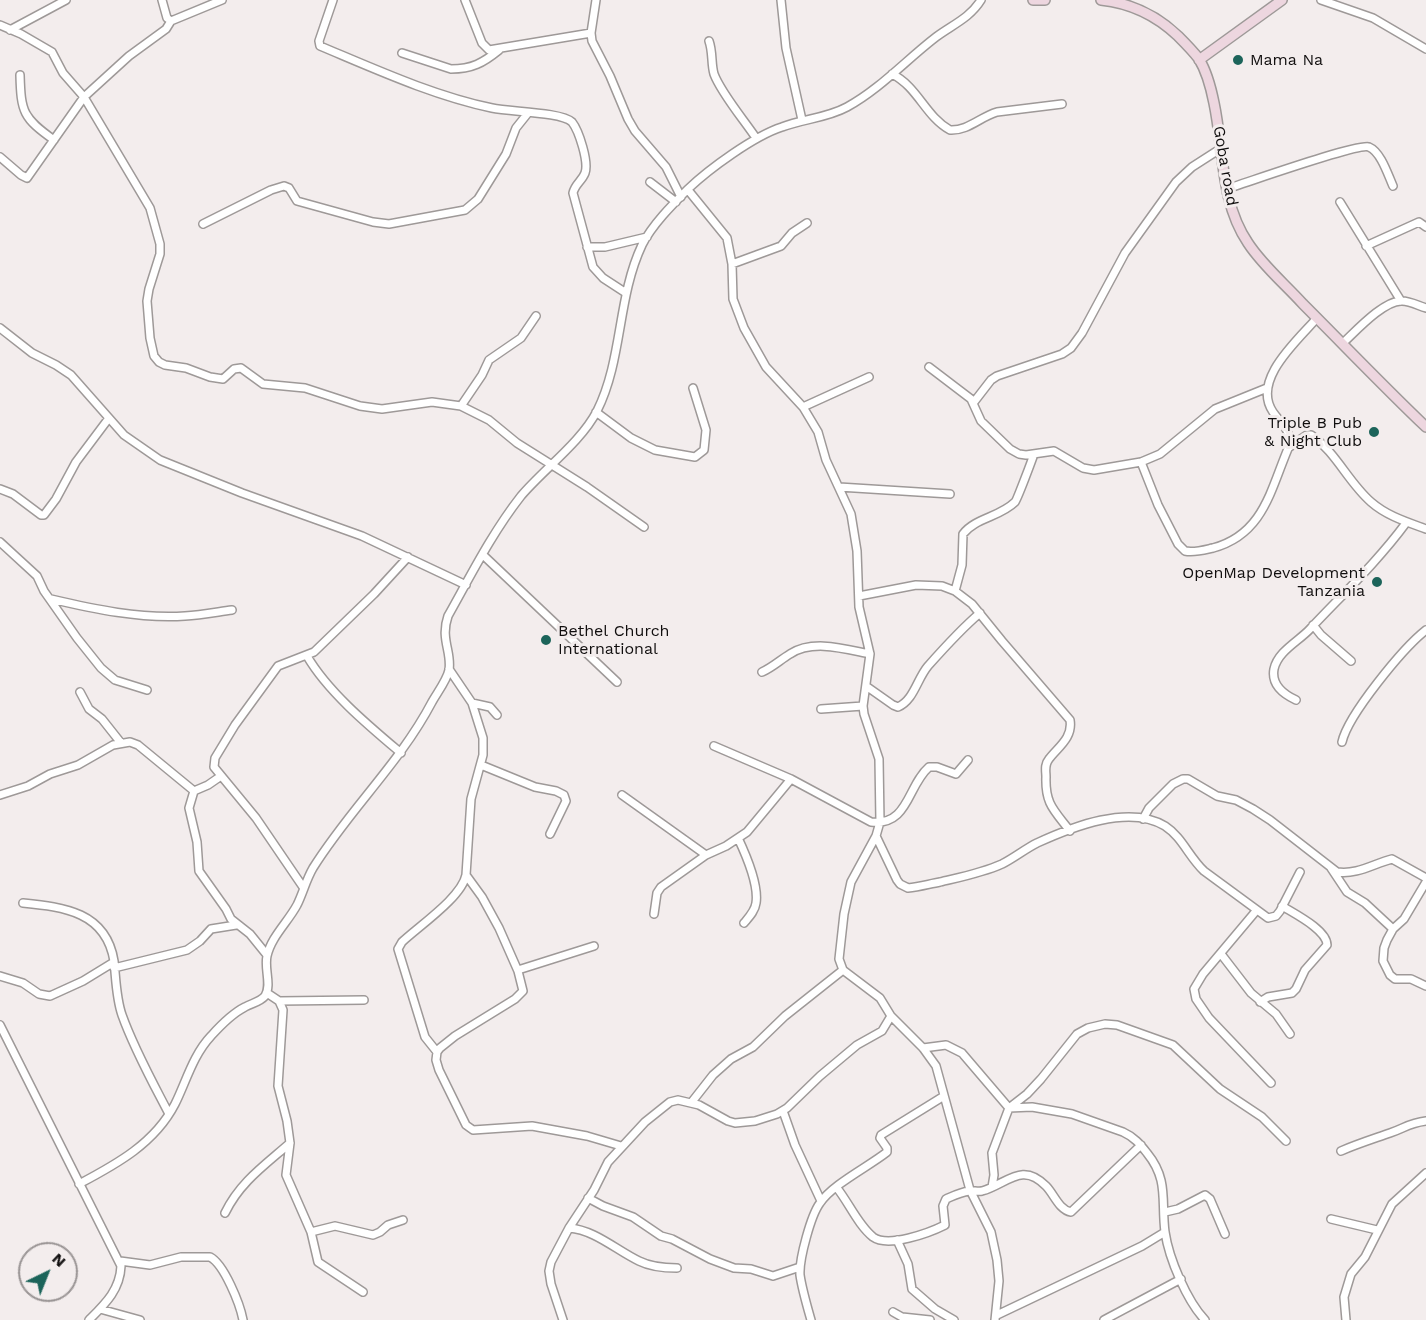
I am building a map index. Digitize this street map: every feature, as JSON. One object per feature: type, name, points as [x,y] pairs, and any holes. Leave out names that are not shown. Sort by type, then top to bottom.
[{"type":"street","points":[[10,30],[66,0]]},
{"type":"street","points":[[162,0],[167,18],[171,21]]},
{"type":"street","points":[[0,157],[27,178],[84,97],[129,56],[166,29],[171,21],[222,0]]},
{"type":"street","points":[[333,0],[319,41],[320,46],[447,96],[476,105],[565,117],[575,126],[584,152],[586,167],[573,193],[590,258],[598,274],[626,293]]},
{"type":"street","points":[[465,0],[482,43],[489,50],[532,41],[591,33]]},
{"type":"street","points":[[596,0],[591,39],[628,119],[666,167],[679,200]]},
{"type":"street","points":[[781,0],[786,48],[802,120]]},
{"type":"street","points":[[437,1052],[425,1037],[398,949],[402,942],[444,906],[460,887],[466,875],[471,799],[483,755],[483,738],[472,703],[449,669],[444,627],[448,616],[497,529],[522,496],[577,438],[597,412],[615,354],[633,268],[647,237],[679,200],[688,190],[756,138],[802,120],[822,117],[843,109],[892,74],[936,37],[966,17],[981,0]]},
{"type":"street","points":[[1033,0],[1045,0]]},
{"type":"street","name":"Goba road","points":[[1101,0],[1123,3],[1147,13],[1167,26],[1199,60],[1211,91],[1226,189],[1237,225],[1248,244],[1317,318],[1426,427]]},
{"type":"street","points":[[1199,60],[1282,0]]},
{"type":"street","points":[[1322,0],[1373,18],[1426,49]]},
{"type":"street","points":[[0,25],[52,52],[63,72],[84,97],[150,208],[158,230],[160,254],[147,301],[150,338],[154,356],[159,362],[186,368],[217,379],[223,379],[234,369],[241,368],[263,384],[305,388],[360,406],[382,409],[432,402],[461,406],[489,420],[517,443],[644,527]]},
{"type":"street","points":[[710,41],[713,52],[713,69],[717,81],[756,138]]},
{"type":"street","points":[[402,52],[451,69],[459,69],[476,67],[500,49]]},
{"type":"street","points":[[892,74],[908,84],[928,112],[950,130],[964,128],[997,112],[1062,104]]},
{"type":"street","points":[[20,75],[25,115],[54,141]]},
{"type":"street","points":[[203,224],[271,190],[284,186],[289,188],[297,201],[373,222],[400,222],[465,210],[478,199],[506,154],[516,128],[528,113]]},
{"type":"street","points":[[1226,189],[1365,146],[1372,148],[1379,157],[1393,186]]},
{"type":"street","points":[[974,402],[991,380],[997,376],[1062,354],[1071,348],[1089,322],[1125,253],[1176,182],[1192,167],[1220,149]]},
{"type":"street","points":[[650,182],[679,200]]},
{"type":"street","points":[[688,190],[727,238],[732,264],[734,299],[744,328],[766,367],[803,407],[818,432],[826,460],[851,514],[857,551],[859,607],[870,654],[863,706],[879,759],[880,822],[876,836],[851,882],[839,959],[843,969],[880,998],[891,1016],[923,1048],[936,1066],[970,1190],[991,1232],[999,1281],[996,1318]]},
{"type":"street","points":[[1340,202],[1401,301]]},
{"type":"street","points":[[1366,246],[1419,222],[1426,227]]},
{"type":"street","points":[[732,264],[782,246],[792,233],[807,224]]},
{"type":"street","points":[[587,247],[605,247],[647,237]]},
{"type":"street","points":[[1343,343],[1385,307],[1401,301],[1426,308]]},
{"type":"street","points":[[461,406],[482,375],[489,360],[520,338],[536,316]]},
{"type":"street","points":[[1141,462],[1158,505],[1178,544],[1185,551],[1223,545],[1251,527],[1264,509],[1288,448],[1290,435],[1271,409],[1267,387],[1285,353],[1317,318]]},
{"type":"street","points":[[0,328],[32,353],[71,375],[124,435],[160,460],[242,493],[344,528],[466,585]]},
{"type":"street","points":[[929,367],[967,395],[974,402],[981,421],[999,440],[1019,454],[1054,451],[1083,468],[1094,470],[1141,462],[1160,454],[1215,409],[1267,387]]},
{"type":"street","points":[[803,407],[869,377]]},
{"type":"street","points":[[597,412],[631,438],[655,450],[695,457],[704,450],[706,430],[693,388]]},
{"type":"street","points":[[0,489],[13,494],[44,515],[56,500],[76,462],[109,418]]},
{"type":"street","points":[[1288,448],[1307,435],[1311,435],[1324,446],[1370,501],[1406,523],[1426,529]]},
{"type":"street","points":[[955,591],[962,565],[963,534],[975,524],[1006,509],[1017,500],[1025,473],[1034,454]]},
{"type":"street","points":[[839,487],[950,494]]},
{"type":"street","points":[[1296,700],[1283,694],[1278,687],[1274,671],[1278,660],[1378,559],[1406,523]]},
{"type":"street","points":[[0,542],[37,576],[77,638],[108,675],[115,680],[147,690]]},
{"type":"street","points":[[483,555],[617,682]]},
{"type":"street","points":[[303,887],[256,818],[213,765],[214,758],[278,666],[314,652],[341,623],[374,594],[408,557]]},
{"type":"street","points":[[859,596],[916,585],[942,586],[955,591],[972,604],[1070,720],[1071,729],[1067,737],[1047,761],[1045,790],[1051,806],[1070,831]]},
{"type":"street","points":[[51,599],[96,610],[152,616],[184,616],[232,610]]},
{"type":"street","points":[[866,686],[893,705],[898,707],[902,705],[911,695],[929,665],[980,613]]},
{"type":"street","points":[[1313,625],[1321,635],[1351,660]]},
{"type":"street","points":[[1342,742],[1348,724],[1358,710],[1403,651],[1426,630]]},
{"type":"street","points":[[762,672],[774,667],[788,654],[800,648],[813,646],[870,654]]},
{"type":"street","points":[[307,656],[363,721],[400,753]]},
{"type":"street","points":[[79,1184],[119,1163],[158,1131],[169,1114],[202,1047],[234,1015],[246,1006],[262,999],[267,993],[267,955],[297,905],[303,887],[335,836],[400,753],[422,720],[449,669]]},
{"type":"street","points":[[80,692],[88,709],[102,719],[121,743]]},
{"type":"street","points":[[472,703],[482,704],[497,715]]},
{"type":"street","points":[[822,709],[863,706]]},
{"type":"street","points":[[0,795],[78,765],[104,749],[130,742],[194,790]]},
{"type":"street","points":[[714,747],[791,779],[871,822],[887,821],[895,817],[929,767],[937,767],[956,774],[968,760]]},
{"type":"street","points":[[481,765],[535,787],[564,795],[566,801],[550,834]]},
{"type":"street","points":[[194,790],[208,785],[221,776]]},
{"type":"street","points":[[654,914],[657,893],[661,887],[706,855],[747,832],[791,779]]},
{"type":"street","points":[[1143,819],[1149,808],[1173,784],[1183,779],[1188,779],[1217,796],[1236,800],[1253,809],[1308,849],[1331,868],[1347,892],[1365,903],[1393,929]]},
{"type":"street","points":[[194,790],[189,808],[199,872],[236,924],[253,937],[267,955]]},
{"type":"street","points":[[622,795],[706,855]]},
{"type":"street","points":[[876,836],[897,880],[908,888],[978,873],[1003,864],[1039,842],[1118,817],[1143,819],[1167,827],[1182,843],[1195,863],[1268,918],[1276,916],[1300,872]]},
{"type":"street","points":[[738,838],[747,858],[756,903],[752,915],[744,923]]},
{"type":"street","points":[[1331,868],[1344,873],[1361,870],[1388,859],[1395,859],[1426,880],[1404,919],[1393,929],[1384,948],[1383,961],[1390,975],[1395,979],[1411,979],[1426,986]]},
{"type":"street","points":[[466,875],[494,918],[523,984],[521,994],[455,1036],[437,1052],[436,1060],[439,1070],[466,1125],[473,1130],[532,1126],[587,1136],[621,1146]]},
{"type":"street","points":[[23,903],[51,905],[77,912],[91,919],[106,938],[111,949],[122,1013],[169,1114]]},
{"type":"street","points":[[1260,1002],[1268,997],[1292,993],[1305,970],[1327,945],[1324,936],[1282,906]]},
{"type":"street","points":[[1256,911],[1197,982],[1194,989],[1196,999],[1202,1009],[1224,1036],[1271,1083]]},
{"type":"street","points":[[0,976],[23,983],[39,994],[50,996],[114,965],[187,950],[211,929],[236,924]]},
{"type":"street","points":[[518,970],[594,946]]},
{"type":"street","points":[[1221,954],[1251,993],[1276,1014],[1290,1034]]},
{"type":"street","points":[[692,1103],[713,1075],[731,1059],[753,1047],[785,1016],[843,969]]},
{"type":"street","points":[[267,993],[279,1001],[364,1000]]},
{"type":"street","points":[[279,1001],[284,1016],[278,1086],[287,1120],[290,1143],[288,1181],[311,1232],[318,1262],[363,1292]]},
{"type":"street","points":[[563,1320],[551,1284],[549,1272],[551,1262],[609,1162],[645,1122],[670,1102],[678,1100],[699,1105],[735,1123],[755,1121],[783,1112],[835,1063],[882,1031],[891,1016]]},
{"type":"street","points":[[0,1025],[120,1261],[121,1275],[118,1284],[100,1310],[88,1320]]},
{"type":"street","points":[[992,1187],[994,1175],[992,1153],[1009,1108],[1041,1079],[1077,1034],[1098,1025],[1117,1025],[1173,1045],[1220,1089],[1262,1117],[1286,1141]]},
{"type":"street","points":[[923,1048],[946,1045],[962,1053],[1009,1108]]},
{"type":"street","points":[[812,1320],[800,1267],[809,1229],[821,1201],[887,1152],[880,1138],[881,1135],[944,1096]]},
{"type":"street","points":[[1009,1108],[1032,1107],[1072,1114],[1123,1132],[1141,1145],[1159,1171],[1163,1183],[1165,1232],[1181,1279],[1199,1314],[1206,1320]]},
{"type":"street","points":[[783,1112],[795,1145],[821,1201]]},
{"type":"street","points":[[1341,1151],[1393,1132],[1413,1122],[1426,1121]]},
{"type":"street","points":[[225,1213],[233,1196],[244,1182],[290,1143]]},
{"type":"street","points":[[837,1188],[870,1234],[879,1240],[897,1240],[944,1226],[946,1223],[944,1201],[970,1190],[977,1192],[992,1187],[1022,1174],[1031,1175],[1046,1186],[1064,1209],[1071,1212],[1141,1145]]},
{"type":"street","points":[[1346,1320],[1344,1297],[1349,1280],[1365,1257],[1392,1204],[1426,1173]]},
{"type":"street","points":[[1165,1212],[1178,1209],[1204,1195],[1210,1198],[1225,1234]]},
{"type":"street","points":[[588,1198],[633,1217],[661,1236],[734,1268],[751,1269],[773,1276],[800,1267]]},
{"type":"street","points":[[1330,1219],[1377,1230]]},
{"type":"street","points":[[311,1232],[335,1226],[373,1235],[388,1225],[403,1220]]},
{"type":"street","points":[[569,1228],[582,1230],[614,1245],[639,1261],[677,1268]]},
{"type":"street","points":[[996,1318],[1142,1246],[1165,1232]]},
{"type":"street","points":[[897,1240],[908,1264],[914,1291],[952,1320]]},
{"type":"street","points":[[120,1261],[150,1265],[181,1257],[210,1257],[220,1266],[243,1320]]},
{"type":"street","points":[[1104,1320],[1181,1279]]},
{"type":"street","points":[[100,1310],[140,1320]]},
{"type":"street","points":[[893,1312],[907,1318],[930,1320]]},
{"type":"street","points":[[944,1320],[952,1320]]},
{"type":"place","name":"Mama Na","points":[[1238,60]]},
{"type":"place","name":"Triple B Pub & Night Club","points":[[1374,432]]},
{"type":"place","name":"OpenMap Development Tanzania","points":[[1377,582]]},
{"type":"place","name":"Bethel Church International","points":[[546,640]]}]
